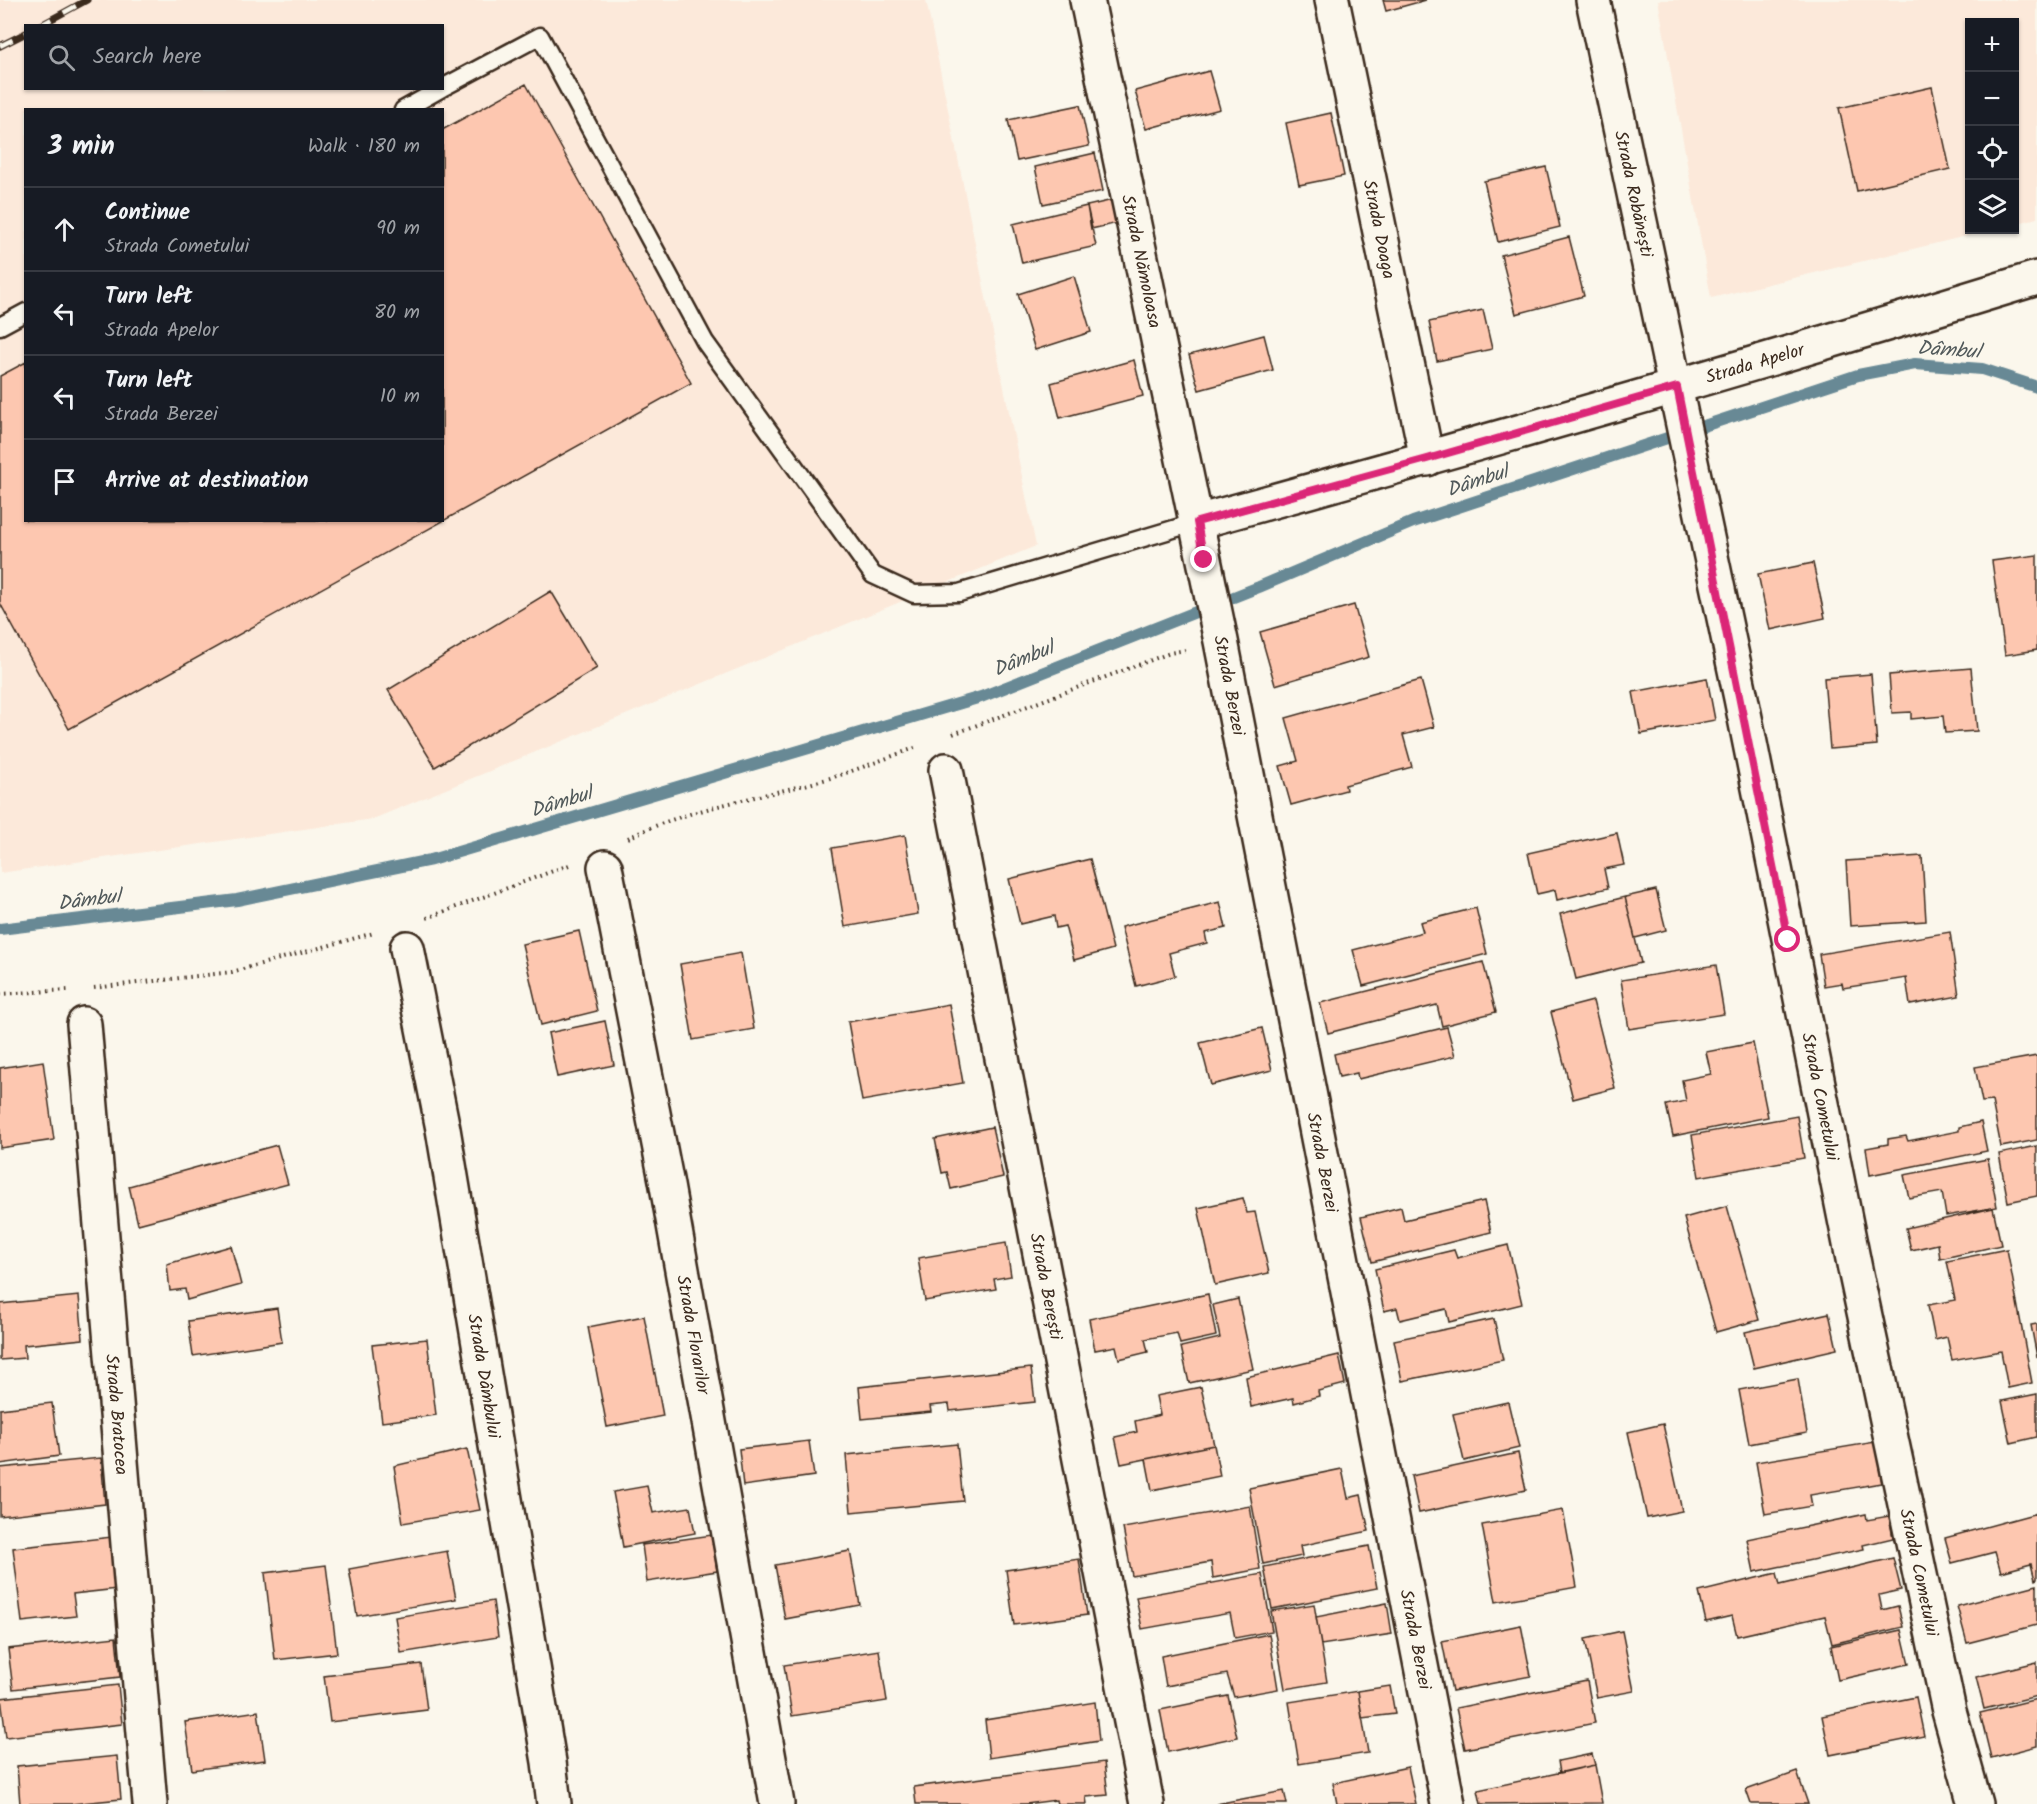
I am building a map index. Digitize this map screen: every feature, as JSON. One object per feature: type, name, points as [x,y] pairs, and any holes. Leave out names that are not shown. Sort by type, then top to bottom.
[{"type":"street","name":"Strada Nămoloasa","points":[[1087,0],[1197,522]]},
{"type":"street","name":"Strada Doaga","points":[[1332,0],[1427,459]]},
{"type":"street","name":"Strada Robănești","points":[[1593,0],[1677,387]]},
{"type":"street","name":"Strada Apelor","points":[[1197,522],[1677,387],[2037,278]]},
{"type":"street","name":"Strada Cometului","points":[[1677,387],[1692,471],[1741,698],[1854,1263],[1946,1699],[1975,1804]]},
{"type":"street","name":"Strada Berzei","points":[[1197,522],[1448,1804]]},
{"type":"street","name":"Strada Berești","points":[[946,770],[1148,1804]]},
{"type":"street","name":"Strada Florarilor","points":[[605,867],[666,1180],[777,1804]]},
{"type":"street","name":"Strada Dâmbului","points":[[407,948],[443,1129],[549,1761],[554,1804]]},
{"type":"street","name":"Strada Bratocea","points":[[84,1024],[150,1804]]},
{"type":"lane","points":[[444,87],[540,36],[705,342],[873,575],[914,594],[959,593],[1197,522]]},
{"type":"lane","points":[[407,108],[438,90]]},
{"type":"lane","points":[[0,326],[24,313]]},
{"type":"shaded area","points":[[0,0],[926,0],[1036,546],[373,819],[0,873]]},
{"type":"shaded area","points":[[1658,0],[2037,0],[2037,218],[2019,223],[2019,18],[1965,18],[1965,234],[1975,234],[1711,298]]},
{"type":"building","points":[[1383,0],[1426,0],[1386,11]]},
{"type":"building","points":[[1209,71],[1220,109],[1146,129],[1135,91]]},
{"type":"building","points":[[526,84],[691,383],[444,520],[444,129]]},
{"type":"building","points":[[1932,87],[1950,169],[1857,191],[1839,108]]},
{"type":"building","points":[[1080,105],[1089,146],[1017,161],[1008,120]]},
{"type":"building","points":[[1331,113],[1344,176],[1299,185],[1286,123]]},
{"type":"building","points":[[1095,153],[1103,191],[1043,204],[1035,167]]},
{"type":"building","points":[[1546,167],[1560,227],[1498,242],[1484,181]]},
{"type":"building","points":[[1113,200],[1118,223],[1091,229],[1087,206]]},
{"type":"building","points":[[1087,206],[1096,246],[1022,263],[1013,224]]},
{"type":"building","points":[[1569,237],[1584,296],[1516,314],[1501,255]]},
{"type":"building","points":[[1074,276],[1091,332],[1035,350],[1018,294]]},
{"type":"building","points":[[1483,310],[1492,349],[1437,361],[1429,322]]},
{"type":"building","points":[[1264,335],[1273,370],[1199,390],[1189,355]]},
{"type":"building","points":[[1134,360],[1143,396],[1060,418],[1051,383]]},
{"type":"building","points":[[24,363],[24,522],[441,522],[69,729],[0,603],[0,376]]},
{"type":"building","points":[[2037,555],[2037,650],[2005,655],[1992,561]]},
{"type":"building","points":[[1813,563],[1825,618],[1770,630],[1758,574]]},
{"type":"building","points":[[551,591],[597,668],[435,767],[388,690]]},
{"type":"building","points":[[1354,605],[1369,657],[1275,685],[1260,632]]},
{"type":"building","points":[[1971,668],[1977,731],[1945,733],[1943,716],[1911,719],[1911,712],[1892,713],[1889,675]]},
{"type":"building","points":[[1871,674],[1877,745],[1830,749],[1824,678]]},
{"type":"building","points":[[1707,678],[1715,720],[1641,734],[1633,692]]},
{"type":"building","points":[[1421,680],[1434,727],[1403,735],[1412,767],[1345,785],[1346,790],[1291,805],[1280,766],[1298,761],[1286,718]]},
{"type":"building","points":[[1617,833],[1624,865],[1604,869],[1608,888],[1557,900],[1555,890],[1537,894],[1528,853]]},
{"type":"building","points":[[905,835],[918,914],[845,927],[832,848]]},
{"type":"building","points":[[1922,856],[1926,921],[1850,926],[1846,861]]},
{"type":"building","points":[[1090,859],[1113,949],[1074,960],[1065,926],[1056,928],[1054,916],[1020,924],[1009,879]]},
{"type":"building","points":[[1656,890],[1666,930],[1635,938],[1625,897]]},
{"type":"building","points":[[1625,897],[1641,963],[1576,979],[1560,914]]},
{"type":"building","points":[[1220,902],[1226,928],[1205,933],[1207,943],[1169,953],[1175,976],[1136,986],[1121,927]]},
{"type":"building","points":[[1476,908],[1487,954],[1363,986],[1353,950],[1423,932],[1420,922]]},
{"type":"building","points":[[579,931],[597,1011],[541,1025],[522,944]]},
{"type":"building","points":[[1950,932],[1959,996],[1910,1005],[1906,978],[1843,988],[1842,983],[1824,986],[1819,954]]},
{"type":"building","points":[[741,953],[754,1029],[693,1040],[680,964]]},
{"type":"building","points":[[1483,962],[1496,1012],[1442,1026],[1437,1005],[1328,1033],[1320,1003]]},
{"type":"building","points":[[1716,965],[1724,1014],[1629,1029],[1621,980]]},
{"type":"building","points":[[1593,1001],[1615,1088],[1573,1099],[1551,1012]]},
{"type":"building","points":[[949,1004],[963,1083],[862,1101],[848,1022]]},
{"type":"building","points":[[605,1021],[614,1065],[557,1077],[548,1033]]},
{"type":"building","points":[[1447,1027],[1455,1056],[1358,1079],[1357,1073],[1339,1077],[1334,1054]]},
{"type":"building","points":[[1262,1028],[1272,1070],[1211,1085],[1200,1043]]},
{"type":"building","points":[[1753,1043],[1768,1117],[1673,1136],[1666,1105],[1686,1101],[1682,1080],[1711,1074],[1706,1052]]},
{"type":"building","points":[[2037,1056],[2037,1140],[2001,1147],[1992,1101],[1982,1102],[1975,1067]]},
{"type":"building","points":[[43,1061],[54,1140],[0,1148],[0,1068]]},
{"type":"building","points":[[1797,1116],[1804,1158],[1699,1177],[1692,1135]]},
{"type":"building","points":[[1981,1122],[1987,1151],[1870,1175],[1866,1148],[1888,1144],[1888,1139],[1906,1136],[1908,1141],[1959,1131],[1959,1127]]},
{"type":"building","points":[[992,1127],[1003,1177],[951,1189],[947,1172],[942,1173],[935,1139]]},
{"type":"building","points":[[277,1145],[288,1184],[138,1224],[129,1186]]},
{"type":"building","points":[[2037,1146],[2037,1196],[2008,1202],[1999,1154]]},
{"type":"building","points":[[1988,1159],[1997,1207],[1946,1216],[1942,1192],[1909,1198],[1904,1175]]},
{"type":"building","points":[[1243,1198],[1247,1213],[1255,1212],[1269,1273],[1215,1285],[1198,1208]]},
{"type":"building","points":[[1484,1201],[1491,1232],[1372,1262],[1361,1217],[1401,1207],[1404,1220]]},
{"type":"building","points":[[1727,1206],[1759,1320],[1716,1332],[1684,1218]]},
{"type":"building","points":[[1993,1208],[2001,1245],[1940,1259],[1938,1244],[1911,1250],[1906,1228]]},
{"type":"building","points":[[1006,1243],[1011,1276],[994,1279],[996,1289],[925,1301],[918,1258]]},
{"type":"building","points":[[1508,1245],[1522,1304],[1449,1322],[1446,1309],[1400,1320],[1397,1308],[1384,1311],[1375,1269],[1454,1250],[1457,1258]]},
{"type":"building","points":[[231,1246],[241,1285],[187,1300],[185,1289],[170,1291],[167,1264]]},
{"type":"building","points":[[2007,1249],[2032,1383],[2008,1388],[2001,1351],[1952,1360],[1947,1337],[1935,1340],[1928,1305],[1955,1300],[1947,1261]]},
{"type":"building","points":[[1208,1294],[1216,1336],[1180,1344],[1177,1333],[1145,1339],[1148,1352],[1119,1359],[1116,1346],[1095,1350],[1089,1319]]},
{"type":"building","points":[[79,1296],[83,1339],[24,1345],[25,1358],[0,1360],[0,1304]]},
{"type":"building","points":[[1238,1299],[1253,1369],[1189,1383],[1181,1347],[1220,1338],[1213,1305]]},
{"type":"building","points":[[277,1308],[282,1342],[193,1356],[188,1321]]},
{"type":"building","points":[[1829,1313],[1837,1349],[1754,1368],[1745,1332]]},
{"type":"building","points":[[644,1316],[663,1416],[607,1427],[588,1327]]},
{"type":"building","points":[[1494,1319],[1503,1360],[1402,1381],[1394,1340]]},
{"type":"building","points":[[2037,1324],[2037,1357],[2031,1325]]},
{"type":"building","points":[[427,1339],[436,1415],[382,1422],[372,1345]]},
{"type":"building","points":[[1339,1355],[1345,1384],[1318,1391],[1319,1396],[1294,1403],[1293,1398],[1251,1407],[1246,1377]]},
{"type":"building","points":[[1031,1368],[1035,1402],[950,1411],[949,1404],[930,1406],[931,1412],[862,1419],[859,1387]]},
{"type":"building","points":[[1798,1379],[1807,1433],[1749,1444],[1739,1390]]},
{"type":"building","points":[[1201,1387],[1214,1445],[1121,1464],[1115,1437],[1137,1432],[1135,1421],[1160,1415],[1156,1396]]},
{"type":"building","points":[[2037,1394],[2037,1437],[2011,1443],[2002,1401]]},
{"type":"building","points":[[1508,1402],[1519,1448],[1464,1461],[1453,1414]]},
{"type":"building","points":[[52,1403],[59,1456],[0,1464],[0,1409]]},
{"type":"building","points":[[1663,1424],[1682,1511],[1647,1518],[1628,1432]]},
{"type":"building","points":[[809,1441],[814,1476],[743,1486],[739,1449]]},
{"type":"building","points":[[1875,1442],[1882,1483],[1810,1495],[1812,1506],[1765,1514],[1756,1462]]},
{"type":"building","points":[[957,1444],[963,1501],[851,1512],[846,1455]]},
{"type":"building","points":[[1214,1445],[1220,1476],[1152,1490],[1146,1459]]},
{"type":"building","points":[[467,1449],[480,1510],[403,1523],[394,1466]]},
{"type":"building","points":[[1518,1453],[1526,1490],[1419,1513],[1411,1476]]},
{"type":"building","points":[[101,1458],[105,1504],[0,1516],[0,1468]]},
{"type":"building","points":[[1342,1469],[1348,1498],[1361,1495],[1369,1531],[1300,1546],[1302,1556],[1263,1564],[1249,1488]]},
{"type":"building","points":[[647,1486],[653,1513],[690,1507],[695,1533],[623,1547],[613,1492]]},
{"type":"building","points":[[1250,1506],[1260,1569],[1213,1578],[1211,1562],[1132,1576],[1123,1528]]},
{"type":"building","points":[[1563,1510],[1577,1587],[1496,1602],[1482,1525]]},
{"type":"building","points":[[2037,1513],[2037,1579],[2035,1580],[2031,1564],[2001,1572],[1995,1552],[1952,1563],[1945,1538]]},
{"type":"building","points":[[1866,1514],[1867,1520],[1889,1516],[1893,1538],[1863,1545],[1864,1549],[1754,1572],[1747,1539]]},
{"type":"building","points":[[712,1535],[717,1571],[647,1582],[642,1545]]},
{"type":"building","points":[[112,1537],[117,1589],[73,1594],[76,1616],[22,1622],[13,1548]]},
{"type":"building","points":[[1369,1546],[1377,1588],[1272,1609],[1264,1567]]},
{"type":"building","points":[[447,1551],[456,1599],[357,1616],[349,1569]]},
{"type":"building","points":[[850,1551],[860,1605],[785,1619],[775,1565]]},
{"type":"building","points":[[1893,1558],[1901,1590],[1879,1595],[1882,1610],[1898,1606],[1903,1627],[1832,1644],[1825,1616],[1737,1636],[1732,1616],[1706,1622],[1699,1592],[1777,1573],[1780,1585]]},
{"type":"building","points":[[1079,1559],[1087,1615],[1014,1625],[1006,1570]]},
{"type":"building","points":[[326,1565],[337,1653],[275,1660],[265,1573]]},
{"type":"building","points":[[1262,1574],[1272,1631],[1235,1638],[1230,1613],[1142,1629],[1136,1597]]},
{"type":"building","points":[[2037,1585],[2037,1625],[1967,1643],[1957,1606]]},
{"type":"building","points":[[493,1601],[498,1637],[401,1653],[395,1617]]},
{"type":"building","points":[[1387,1603],[1392,1634],[1321,1645],[1316,1617]]},
{"type":"building","points":[[1314,1604],[1327,1682],[1285,1689],[1271,1611]]},
{"type":"building","points":[[1521,1625],[1531,1676],[1452,1691],[1442,1641]]},
{"type":"building","points":[[1901,1630],[1909,1664],[1838,1680],[1831,1646]]},
{"type":"building","points":[[1622,1631],[1634,1691],[1597,1698],[1585,1639]]},
{"type":"building","points":[[1269,1634],[1278,1689],[1234,1697],[1227,1674],[1166,1686],[1161,1656]]},
{"type":"building","points":[[116,1637],[120,1677],[13,1689],[8,1649]]},
{"type":"building","points":[[879,1650],[887,1701],[792,1716],[784,1665]]},
{"type":"building","points":[[2037,1662],[2037,1696],[1984,1709],[1976,1677]]},
{"type":"building","points":[[421,1664],[427,1710],[330,1722],[324,1676]]},
{"type":"building","points":[[1587,1681],[1595,1723],[1465,1749],[1456,1708]]},
{"type":"building","points":[[118,1685],[122,1724],[6,1737],[1,1698]]},
{"type":"building","points":[[1390,1686],[1395,1714],[1362,1718],[1358,1691]]},
{"type":"building","points":[[1358,1691],[1368,1753],[1299,1764],[1289,1702]]},
{"type":"building","points":[[1228,1696],[1237,1737],[1168,1752],[1160,1710]]},
{"type":"building","points":[[1916,1697],[1924,1736],[1830,1755],[1822,1716]]},
{"type":"building","points":[[2037,1699],[2037,1746],[1991,1758],[1980,1713]]},
{"type":"building","points":[[1095,1702],[1099,1741],[989,1758],[985,1720]]},
{"type":"building","points":[[258,1711],[265,1760],[192,1770],[185,1722]]},
{"type":"building","points":[[1592,1754],[1595,1765],[1560,1773],[1558,1761]]},
{"type":"building","points":[[117,1756],[121,1799],[71,1804],[20,1804],[17,1766]]},
{"type":"building","points":[[1104,1762],[1108,1795],[1086,1797],[1087,1804],[1057,1804],[1056,1800],[1026,1804],[916,1804],[914,1787]]},
{"type":"building","points":[[1595,1765],[1602,1803],[1481,1804],[1478,1790]]},
{"type":"building","points":[[1408,1767],[1416,1804],[1337,1804],[1333,1783]]},
{"type":"building","points":[[1797,1772],[1808,1804],[1751,1804],[1746,1790]]},
{"type":"building","points":[[1284,1791],[1287,1804],[1216,1804]]},
{"type":"waterway","name":"Dâmbul","points":[[0,929],[237,900],[431,860],[981,697],[1259,587],[1413,522],[1858,375],[1915,364],[1982,369],[2037,387]]},
{"type":"railway","points":[[43,24],[87,0]]},
{"type":"railway","points":[[0,46],[24,34]]},
{"type":"route","points":[[1204,560],[1197,522],[1677,387],[1692,471],[1741,698],[1788,940]]}]
